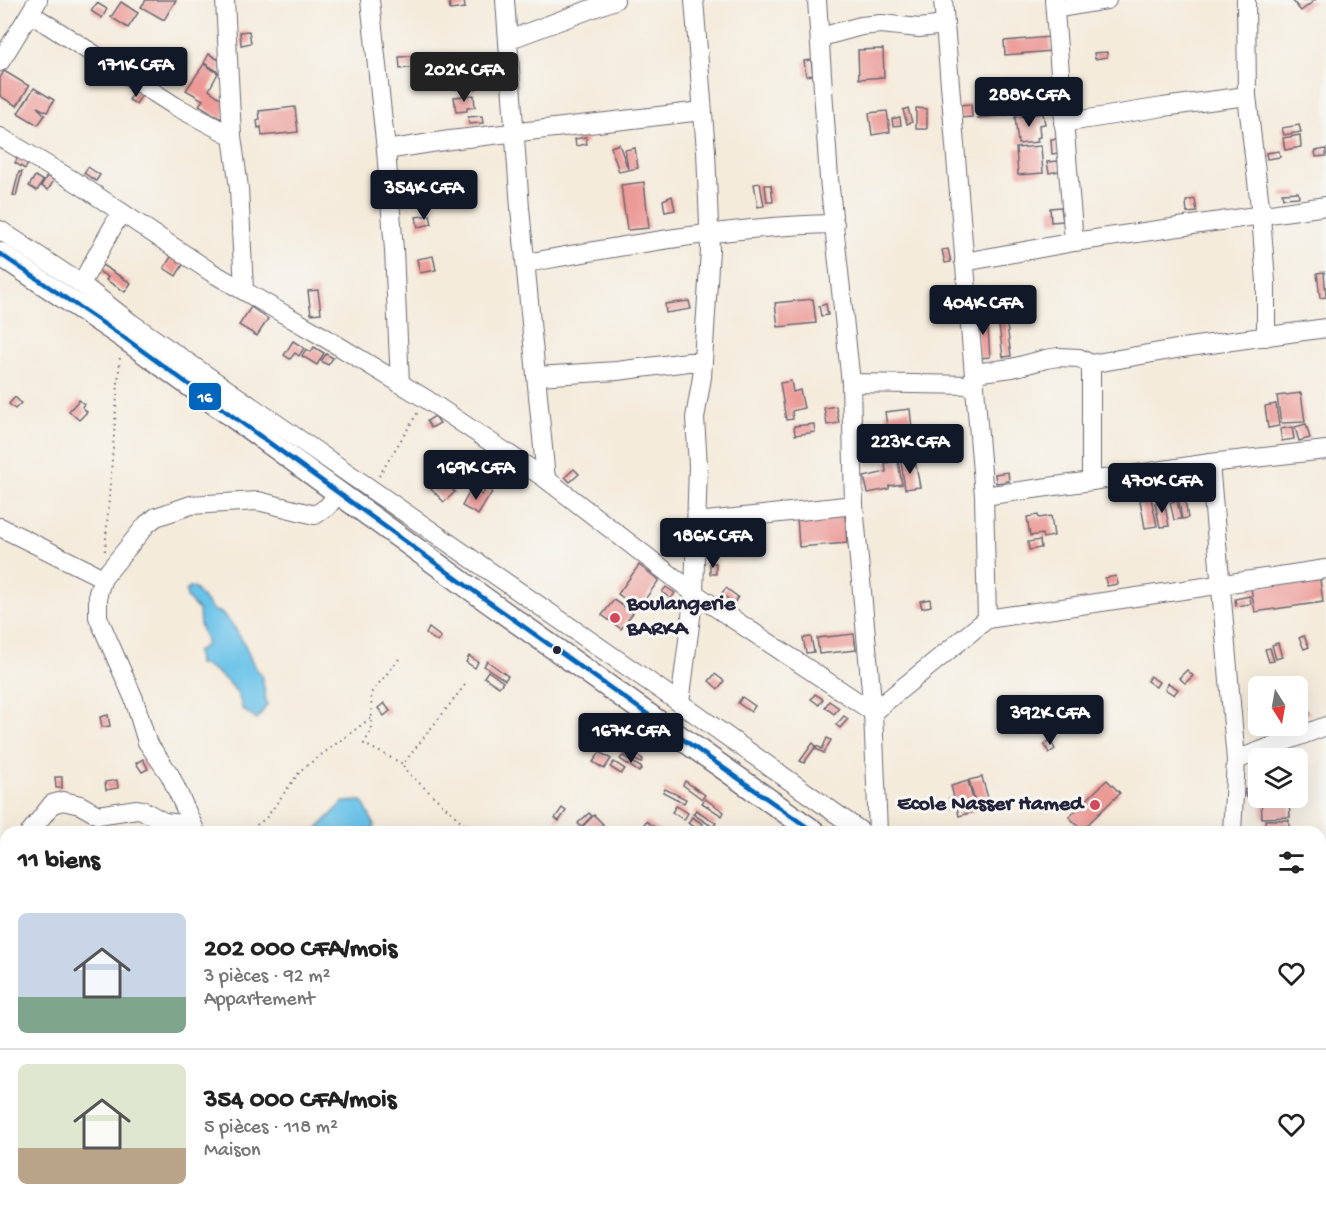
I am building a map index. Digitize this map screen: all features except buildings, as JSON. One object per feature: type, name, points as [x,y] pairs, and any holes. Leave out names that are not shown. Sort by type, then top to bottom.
[{"type":"main road","points":[[0,254],[122,336],[806,826]]},
{"type":"street","points":[[225,0],[232,136],[239,188],[244,290]]},
{"type":"street","points":[[370,0],[394,250],[400,384]]},
{"type":"street","points":[[505,0],[520,208],[546,479]]},
{"type":"street","points":[[508,40],[615,0]]},
{"type":"street","points":[[680,703],[694,593],[699,466],[695,418],[710,280],[711,234],[694,0]]},
{"type":"street","points":[[818,0],[829,179],[851,382],[854,505],[873,712],[878,826]]},
{"type":"street","points":[[943,0],[984,496],[987,619]]},
{"type":"street","points":[[1074,242],[1054,4],[1107,0]]},
{"type":"street","points":[[1260,0],[1247,9],[1247,96],[1261,215],[1266,282],[1266,337]]},
{"type":"street","points":[[0,62],[34,7],[176,106],[232,136]]},
{"type":"street","points":[[821,37],[861,26],[881,24],[919,28],[945,25]]},
{"type":"street","points":[[1063,123],[1247,96]]},
{"type":"street","points":[[386,150],[450,140],[702,111]]},
{"type":"street","points":[[0,137],[80,184],[211,272],[426,399],[546,479],[694,593],[873,712]]},
{"type":"street","points":[[964,262],[1074,242],[1326,206]]},
{"type":"street","points":[[81,284],[121,212]]},
{"type":"street","points":[[526,263],[711,234],[797,225],[835,224]]},
{"type":"street","points":[[0,230],[81,284],[130,323],[680,703],[854,826]]},
{"type":"street","points":[[851,382],[974,379],[1046,358],[1079,358],[1091,364],[1182,348],[1326,328]]},
{"type":"street","points":[[537,376],[702,362]]},
{"type":"street","points":[[1091,364],[1091,481]]},
{"type":"street","points":[[984,496],[1210,463],[1326,450]]},
{"type":"street","points":[[1210,463],[1236,760],[1232,826]]},
{"type":"street","points":[[193,826],[170,775],[147,741],[134,699],[98,617],[98,593],[103,578],[147,524],[178,509],[191,505],[258,501],[315,515],[327,507],[339,493]]},
{"type":"street","points":[[697,522],[854,505]]},
{"type":"street","points":[[0,527],[103,578]]},
{"type":"street","points":[[873,712],[987,619],[1326,569]]},
{"type":"street","points":[[1236,760],[1326,726]]},
{"type":"street","points":[[35,826],[52,804],[63,801],[80,805],[98,815],[137,809],[164,822],[181,826]]},
{"type":"path","points":[[103,578],[122,336]]},
{"type":"path","points":[[370,489],[426,399]]},
{"type":"path","points":[[399,659],[371,693],[372,729],[364,744],[403,764],[405,770],[465,826]]},
{"type":"path","points":[[403,764],[465,684]]},
{"type":"path","points":[[255,826],[266,818],[300,770],[372,717]]},
{"type":"water","points":[[191,587],[213,610],[221,613],[234,627],[262,677],[267,705],[257,719],[242,709],[236,691],[226,681],[208,667],[198,664],[197,651],[206,645],[206,640],[200,625],[199,611],[187,598],[186,591]]},
{"type":"water","points":[[362,801],[374,826],[320,826],[344,802]]},
{"type":"transit line","name":"16","points":[[0,254],[122,336],[489,602],[806,826]]},
{"type":"place","name":"Boulangerie BARKA","points":[[615,618]]},
{"type":"place","name":"Ecole Nasser Hamed","points":[[1095,805]]}]
